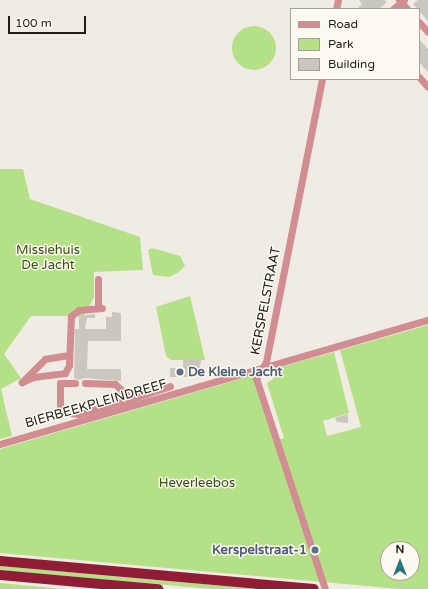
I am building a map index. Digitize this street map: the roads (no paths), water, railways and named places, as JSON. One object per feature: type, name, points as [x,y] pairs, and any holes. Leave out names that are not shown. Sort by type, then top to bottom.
[{"type":"highway","points":[[0,561],[313,589]]},
{"type":"highway","points":[[0,575],[158,589]]},
{"type":"street","points":[[420,23],[428,32]]},
{"type":"street","points":[[420,78],[428,87]]},
{"type":"street","name":"KERSPELSTRAAT","points":[[322,80],[263,368],[256,378],[325,589]]},
{"type":"street","points":[[69,355],[45,359],[22,382],[33,377],[65,373],[69,365],[71,316],[79,310],[100,308],[98,279]]},
{"type":"street","name":"BIERBEEKPLEINDREEF","points":[[0,444],[428,320]]},
{"type":"street","points":[[75,383],[60,383],[60,412],[79,414],[170,386]]},
{"type":"street","points":[[85,383],[115,384],[131,399]]},
{"type":"place","name":"De Kleine Jacht","points":[[180,372]]},
{"type":"place","name":"Kerspelstraat-1","points":[[315,550]]},
{"type":"park label","name":"Missiehuis De Jacht","points":[[48,258]]},
{"type":"park label","name":"Heverleebos","points":[[197,483]]}]
